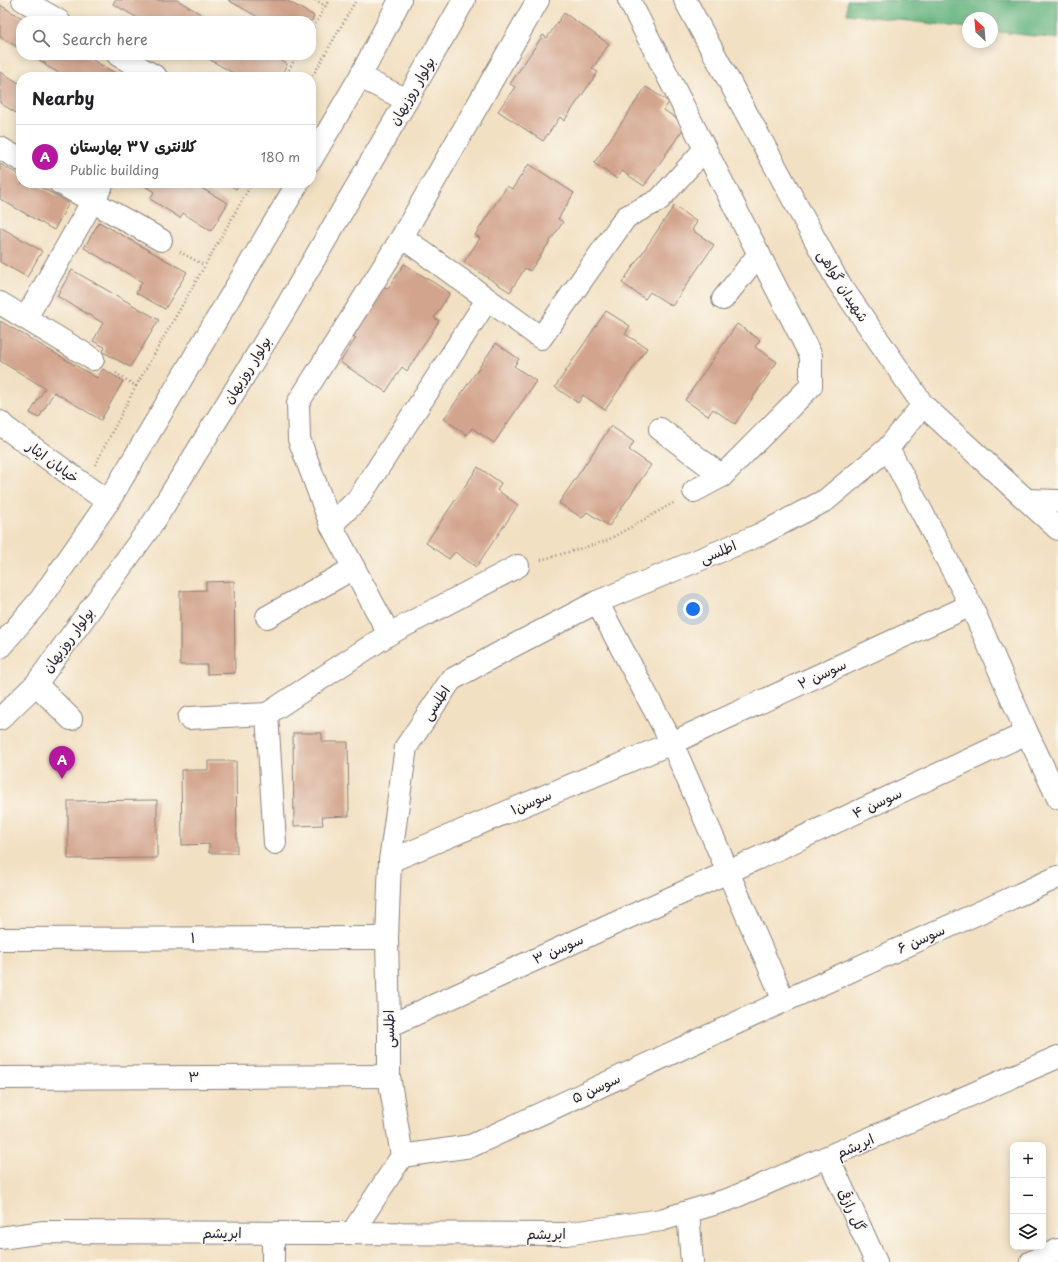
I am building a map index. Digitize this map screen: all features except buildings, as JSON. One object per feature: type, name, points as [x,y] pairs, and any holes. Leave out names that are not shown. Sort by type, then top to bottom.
[{"type":"street","points":[[23,0],[50,16]]},
{"type":"street","points":[[316,152],[360,77],[400,0]]},
{"type":"street","name":"بولوار روزبهان","points":[[0,719],[36,684],[153,523],[281,316],[464,0]]},
{"type":"street","points":[[389,634],[331,525],[299,439],[298,403],[402,237],[538,0]]},
{"type":"street","points":[[628,0],[811,356],[811,386],[722,476],[694,490]]},
{"type":"street","name":"شهیدان گواهی","points":[[685,0],[837,280],[923,405],[1058,529]]},
{"type":"street","points":[[127,60],[147,72]]},
{"type":"street","points":[[360,77],[407,100]]},
{"type":"street","points":[[0,148],[16,157]]},
{"type":"street","points":[[402,237],[541,338],[626,217],[659,200],[705,149]]},
{"type":"street","points":[[68,188],[161,240]]},
{"type":"street","points":[[26,318],[100,188]]},
{"type":"street","points":[[0,647],[40,600],[108,502],[295,188]]},
{"type":"street","points":[[723,299],[759,254]]},
{"type":"street","points":[[331,525],[358,499],[487,300]]},
{"type":"street","points":[[0,303],[93,359]]},
{"type":"street","name":"اطلسی","points":[[402,1156],[389,1076],[387,938],[390,861],[406,747],[451,680],[597,602],[760,534],[826,500],[888,448],[923,405]]},
{"type":"street","name":"خیابان ایثار","points":[[0,422],[6,428],[108,502]]},
{"type":"street","points":[[660,429],[722,476]]},
{"type":"street","points":[[888,448],[971,605],[1027,733],[1058,798]]},
{"type":"street","points":[[1027,500],[1058,501]]},
{"type":"street","points":[[189,718],[268,714],[389,634],[518,566]]},
{"type":"street","points":[[268,617],[354,568]]},
{"type":"street","points":[[597,602],[672,743],[784,1001]]},
{"type":"street","name":"سوسن ۲","points":[[672,743],[971,605]]},
{"type":"street","points":[[36,684],[71,719]]},
{"type":"street","points":[[268,714],[275,843]]},
{"type":"street","name":"سوسن ۴","points":[[728,872],[1027,733]]},
{"type":"street","name":"سوسن۱","points":[[390,861],[672,743]]},
{"type":"street","name":"سوسن ۳","points":[[389,1026],[728,872]]},
{"type":"street","name":"سوسن ۶","points":[[784,1001],[1058,877]]},
{"type":"street","name":"۱","points":[[0,939],[387,938]]},
{"type":"street","name":"۵ سوسن","points":[[402,1156],[471,1146],[784,1001]]},
{"type":"street","name":"ابریشم","points":[[0,1238],[44,1232],[566,1234],[660,1220],[730,1199],[1058,1057]]},
{"type":"street","name":"۳","points":[[0,1078],[389,1076]]},
{"type":"street","points":[[352,1233],[402,1156]]},
{"type":"street","name":"گل رازقی","points":[[828,1157],[876,1262]]},
{"type":"street","points":[[688,1212],[692,1262]]},
{"type":"street","points":[[0,1226],[44,1232]]},
{"type":"street","points":[[273,1233],[273,1262]]},
{"type":"street","points":[[1031,1262],[1058,1250]]},
{"type":"path","points":[[315,0],[326,6]]},
{"type":"path","points":[[316,23],[329,0]]},
{"type":"path","points":[[316,72],[356,0]]},
{"type":"path","points":[[287,72],[294,60]]},
{"type":"path","points":[[84,485],[136,386],[249,188]]},
{"type":"path","points":[[161,240],[204,265]]},
{"type":"path","points":[[93,359],[136,386]]},
{"type":"path","points":[[518,566],[606,540],[694,490]]},
{"type":"green space","points":[[847,0],[1058,0],[1058,39],[998,32],[998,12],[962,12],[962,27],[847,14]]},
{"type":"place","name":"کلانتری ۳۷ بهارستان","points":[[62,779]]}]
